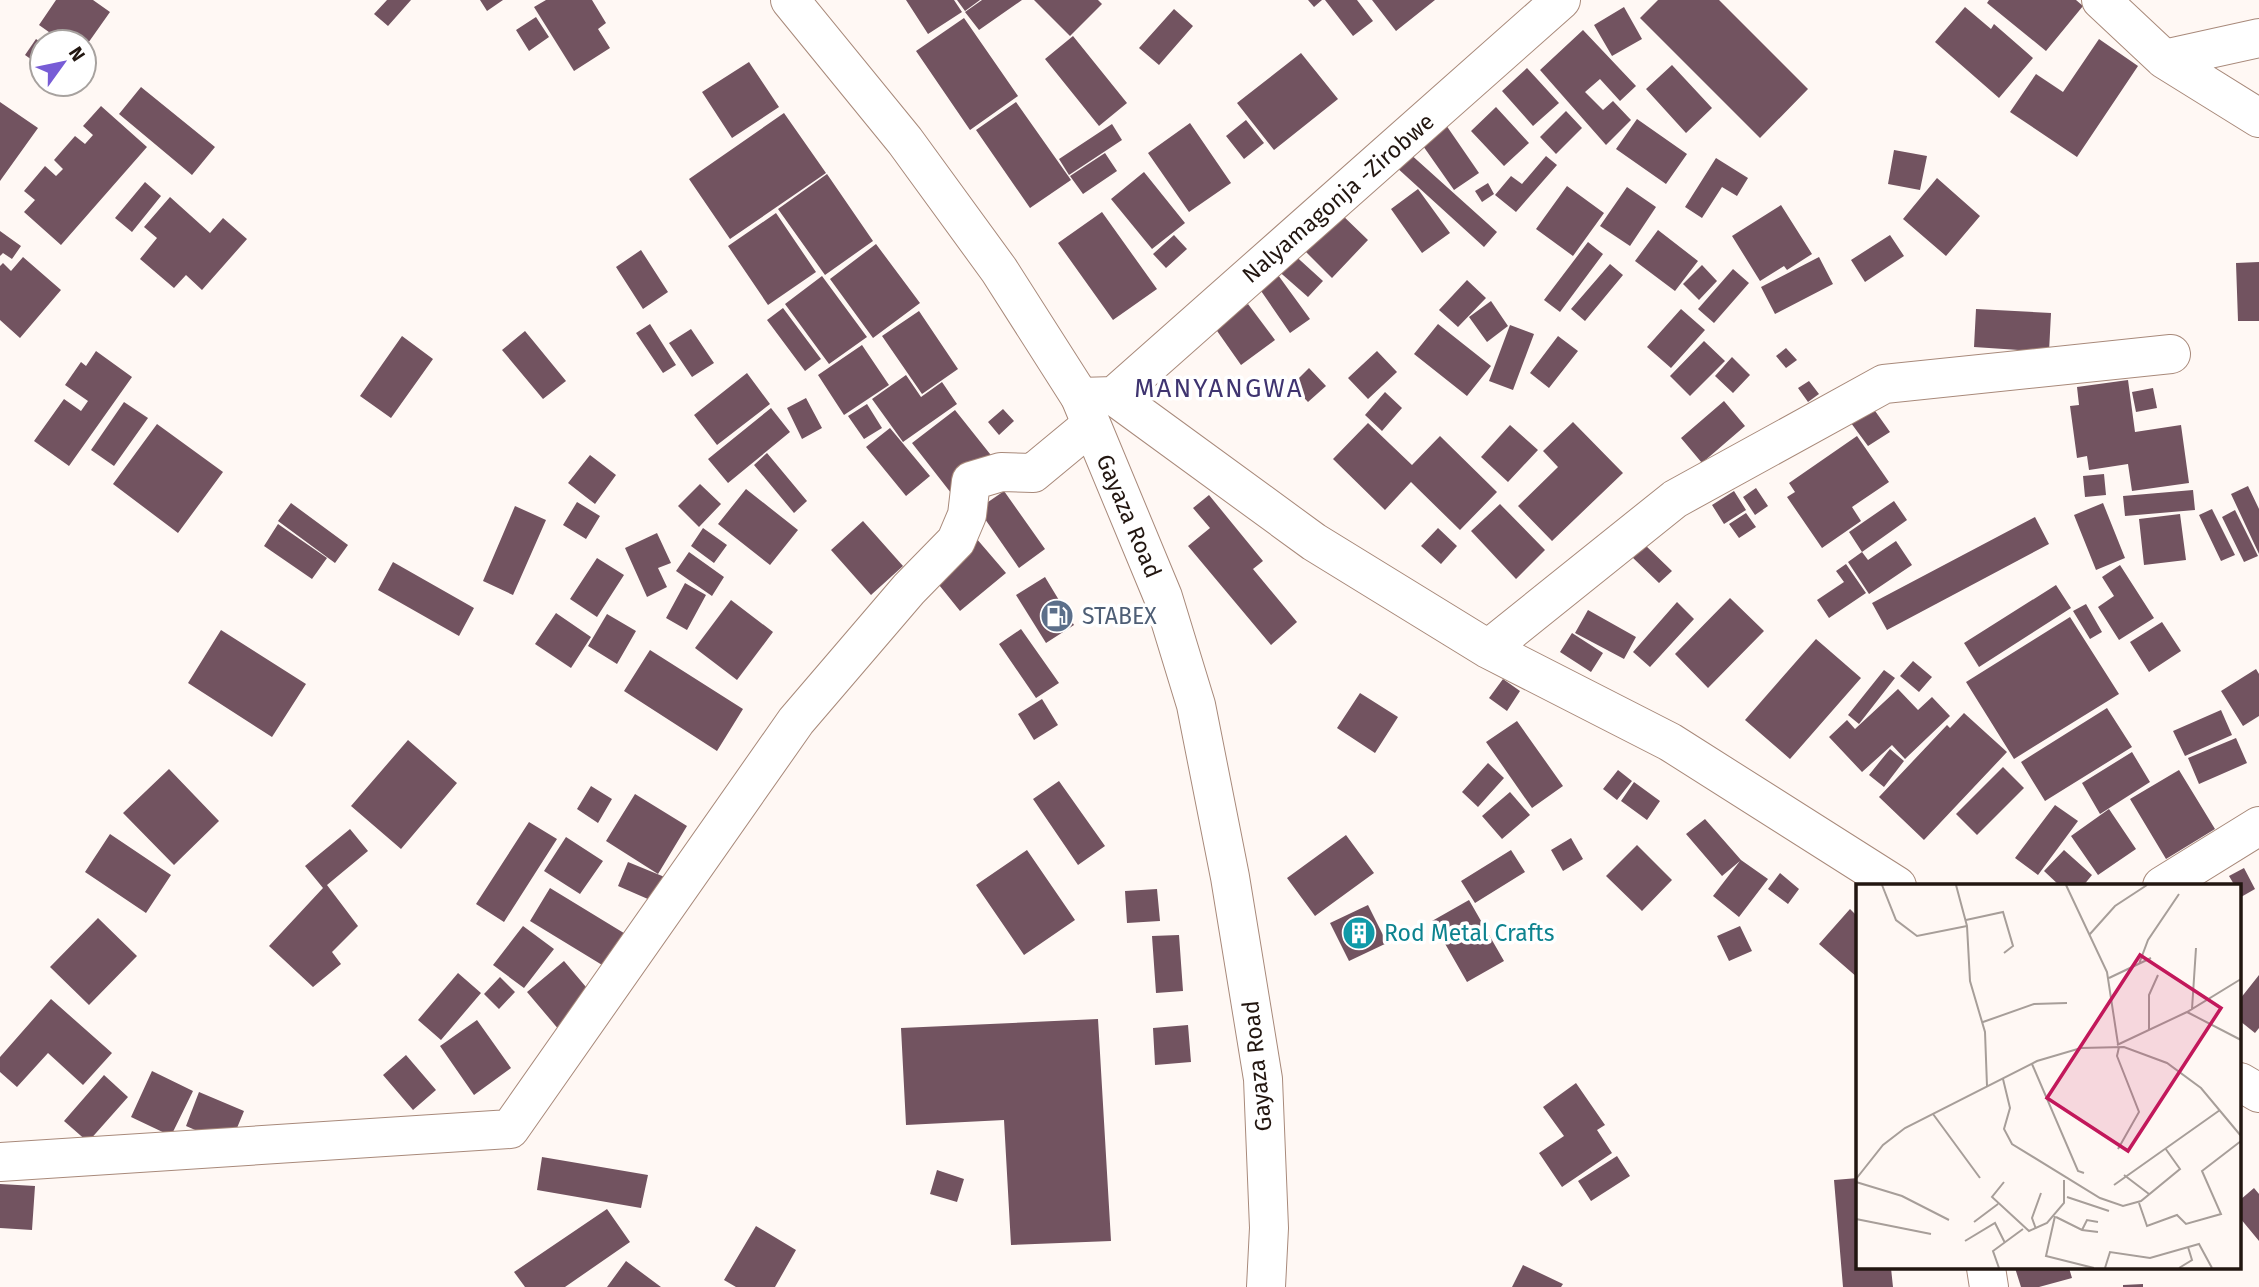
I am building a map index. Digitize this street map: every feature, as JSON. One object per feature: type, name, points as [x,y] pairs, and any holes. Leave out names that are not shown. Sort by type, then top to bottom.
[{"type":"street","name":"Gayaza Road","points":[[790,0],[905,141],[1095,406],[1120,487],[1163,597],[1196,705],[1230,877],[1263,1079],[1269,1228],[1266,1287]]},
{"type":"street","name":"Nalyamagonja -Zirobwe","points":[[0,1161],[510,1129],[796,721],[909,589],[956,541],[967,515],[971,481],[1001,472],[1033,473],[1095,406],[1561,0]]},
{"type":"street","points":[[2101,0],[2164,59],[2259,118]]},
{"type":"street","points":[[2164,59],[2259,37]]},
{"type":"street","points":[[1488,649],[1675,499],[1885,384],[2171,354]]},
{"type":"street","points":[[1095,406],[1488,649],[1670,742],[1894,884]]},
{"type":"street","points":[[2165,884],[2259,826]]},
{"type":"street","points":[[2242,1083],[2259,1093]]},
{"type":"building","points":[[56,0],[93,0],[110,12],[98,29],[43,28],[39,25]]},
{"type":"building","points":[[387,0],[411,0],[388,26],[374,14]]},
{"type":"building","points":[[480,0],[503,0],[487,11]]},
{"type":"building","points":[[546,0],[592,0],[606,23],[598,29],[610,48],[574,71],[534,7]]},
{"type":"building","points":[[906,0],[954,0],[962,12],[928,34]]},
{"type":"building","points":[[957,0],[980,0],[965,11]]},
{"type":"building","points":[[982,0],[1022,0],[979,30],[965,12]]},
{"type":"building","points":[[1034,0],[1098,0],[1102,4],[1070,36]]},
{"type":"building","points":[[1308,0],[1322,0],[1314,7]]},
{"type":"building","points":[[1325,0],[1357,0],[1373,21],[1353,36]]},
{"type":"building","points":[[1372,0],[1435,0],[1396,31]]},
{"type":"building","points":[[1658,0],[1719,0],[1808,89],[1760,138],[1640,18]]},
{"type":"building","points":[[1989,0],[2076,0],[2083,6],[2046,51],[1987,3]]},
{"type":"building","points":[[1624,7],[1642,39],[1612,56],[1594,25]]},
{"type":"building","points":[[1965,7],[1991,29],[1994,24],[2033,58],[1999,98],[1935,42]]},
{"type":"building","points":[[1174,9],[1193,26],[1159,65],[1139,48]]},
{"type":"building","points":[[536,17],[549,37],[529,51],[516,30]]},
{"type":"building","points":[[964,18],[1018,96],[970,130],[916,51]]},
{"type":"building","points":[[1583,30],[1636,86],[1620,101],[1600,79],[1585,92],[1603,110],[1613,101],[1631,120],[1606,145],[1540,70]]},
{"type":"building","points":[[1073,36],[1127,103],[1099,126],[1045,59]]},
{"type":"building","points":[[2099,39],[2138,66],[2077,157],[2010,112],[2036,74],[2063,92]]},
{"type":"building","points":[[1301,53],[1338,99],[1274,150],[1237,103]]},
{"type":"building","points":[[749,62],[779,107],[732,138],[702,92]]},
{"type":"building","points":[[1672,65],[1712,108],[1686,133],[1646,89]]},
{"type":"building","points":[[1527,68],[1559,103],[1533,126],[1502,91]]},
{"type":"building","points":[[141,87],[215,147],[192,175],[119,114]]},
{"type":"building","points":[[0,102],[38,128],[0,181]]},
{"type":"building","points":[[1016,102],[1071,180],[1030,208],[976,130]]},
{"type":"building","points":[[101,106],[147,147],[61,245],[24,212],[35,200],[24,191],[45,166],[56,176],[63,169],[54,160],[75,136],[85,144],[93,135],[83,126]]},
{"type":"building","points":[[1496,107],[1529,143],[1504,166],[1471,131]]},
{"type":"building","points":[[1566,111],[1582,128],[1556,154],[1540,137]]},
{"type":"building","points":[[784,113],[826,173],[730,239],[689,179]]},
{"type":"building","points":[[1637,119],[1687,154],[1666,184],[1616,149]]},
{"type":"building","points":[[1246,120],[1264,143],[1244,159],[1226,136]]},
{"type":"building","points":[[1190,123],[1231,183],[1189,212],[1148,153]]},
{"type":"building","points":[[1112,124],[1122,140],[1069,175],[1059,159]]},
{"type":"building","points":[[1446,125],[1479,173],[1454,190],[1421,143]]},
{"type":"building","points":[[1894,150],[1927,156],[1920,190],[1888,184]]},
{"type":"building","points":[[1408,152],[1497,232],[1484,247],[1395,166]]},
{"type":"building","points":[[1105,153],[1117,171],[1083,194],[1070,176]]},
{"type":"building","points":[[1546,156],[1557,165],[1516,212],[1495,195],[1511,176],[1522,184]]},
{"type":"building","points":[[1716,158],[1748,178],[1737,196],[1722,187],[1702,218],[1685,207]]},
{"type":"building","points":[[1144,172],[1185,223],[1152,249],[1111,199]]},
{"type":"building","points":[[827,174],[873,241],[825,275],[778,209]]},
{"type":"building","points":[[1937,178],[1980,216],[1946,256],[1903,219]]},
{"type":"building","points":[[145,182],[161,196],[132,232],[115,218]]},
{"type":"building","points":[[1488,183],[1494,194],[1482,202],[1475,191]]},
{"type":"building","points":[[1567,186],[1604,213],[1573,256],[1536,229]]},
{"type":"building","points":[[1627,187],[1656,207],[1630,246],[1600,226]]},
{"type":"building","points":[[1418,189],[1450,233],[1422,253],[1391,209]]},
{"type":"building","points":[[170,197],[210,233],[223,218],[247,239],[202,290],[186,275],[174,288],[140,259],[157,238],[144,227]]},
{"type":"building","points":[[1781,205],[1812,254],[1787,270],[1784,266],[1760,281],[1732,236]]},
{"type":"building","points":[[1338,211],[1368,240],[1332,278],[1302,248]]},
{"type":"building","points":[[1102,212],[1157,289],[1113,320],[1058,243]]},
{"type":"building","points":[[776,213],[816,272],[768,305],[728,246]]},
{"type":"building","points":[[1658,230],[1698,261],[1675,291],[1635,261]]},
{"type":"building","points":[[0,231],[21,246],[12,259],[3,253],[0,256]]},
{"type":"building","points":[[1174,235],[1187,249],[1166,268],[1153,254]]},
{"type":"building","points":[[1890,235],[1904,256],[1865,282],[1851,260]]},
{"type":"building","points":[[1588,242],[1603,254],[1560,312],[1544,300]]},
{"type":"building","points":[[876,244],[920,303],[873,338],[830,279]]},
{"type":"building","points":[[641,250],[668,292],[643,309],[616,267]]},
{"type":"building","points":[[1290,251],[1323,281],[1308,297],[1275,268]]},
{"type":"building","points":[[23,257],[61,290],[20,338],[0,320],[0,266],[3,263],[11,271]]},
{"type":"building","points":[[1819,257],[1833,284],[1775,314],[1761,287]]},
{"type":"building","points":[[2259,262],[2259,321],[2238,321],[2236,263]]},
{"type":"building","points":[[1610,264],[1623,275],[1585,321],[1571,309]]},
{"type":"building","points":[[1702,265],[1717,281],[1699,300],[1683,284]]},
{"type":"building","points":[[1733,269],[1749,283],[1714,323],[1698,309]]},
{"type":"building","points":[[1278,275],[1310,319],[1290,333],[1259,288]]},
{"type":"building","points":[[822,276],[867,337],[829,364],[785,304]]},
{"type":"building","points":[[1467,280],[1486,298],[1458,327],[1439,310]]},
{"type":"building","points":[[1491,301],[1508,326],[1487,342],[1469,317]]},
{"type":"building","points":[[1248,304],[1275,340],[1241,365],[1215,328]]},
{"type":"building","points":[[783,308],[821,359],[805,371],[767,320]]},
{"type":"building","points":[[1681,309],[1705,330],[1671,368],[1647,347]]},
{"type":"building","points":[[1976,309],[2051,313],[2049,352],[1974,347]]},
{"type":"building","points":[[919,311],[958,369],[922,394],[882,336]]},
{"type":"building","points":[[650,324],[676,365],[663,373],[636,333]]},
{"type":"building","points":[[1438,324],[1491,366],[1467,396],[1414,354]]},
{"type":"building","points":[[1510,325],[1534,334],[1513,390],[1489,381]]},
{"type":"building","points":[[691,329],[714,363],[692,377],[669,343]]},
{"type":"building","points":[[525,331],[566,381],[543,399],[502,350]]},
{"type":"building","points":[[402,336],[433,359],[391,418],[360,396]]},
{"type":"building","points":[[1558,336],[1578,351],[1549,388],[1530,373]]},
{"type":"building","points":[[1704,341],[1725,361],[1690,396],[1670,376]]},
{"type":"building","points":[[862,345],[889,385],[844,415],[818,375]]},
{"type":"building","points":[[1786,348],[1797,360],[1786,368],[1776,356]]},
{"type":"building","points":[[96,351],[132,377],[69,466],[34,441],[64,399],[81,411],[88,401],[65,385],[81,362],[86,366]]},
{"type":"building","points":[[1377,351],[1397,372],[1368,399],[1348,378]]},
{"type":"building","points":[[1732,357],[1750,375],[1733,393],[1715,376]]},
{"type":"building","points":[[1309,368],[1326,386],[1308,402],[1292,385]]},
{"type":"building","points":[[747,373],[770,404],[717,445],[694,415]]},
{"type":"building","points":[[906,375],[921,397],[942,382],[957,404],[903,442],[872,399]]},
{"type":"building","points":[[2128,380],[2135,432],[2181,425],[2189,483],[2132,491],[2128,464],[2089,470],[2087,456],[2077,458],[2070,406],[2079,405],[2077,387]]},
{"type":"building","points":[[1809,381],[1819,394],[1808,402],[1798,388]]},
{"type":"building","points":[[2153,388],[2157,408],[2136,412],[2132,392]]},
{"type":"building","points":[[1385,392],[1402,408],[1382,431],[1365,415]]},
{"type":"building","points":[[806,398],[822,428],[802,439],[787,408]]},
{"type":"building","points":[[1724,401],[1745,426],[1702,463],[1681,438]]},
{"type":"building","points":[[124,402],[148,418],[114,466],[91,450]]},
{"type":"building","points":[[867,404],[882,428],[864,439],[848,416]]},
{"type":"building","points":[[771,408],[790,432],[728,483],[708,459]]},
{"type":"building","points":[[1873,408],[1890,432],[1868,446],[1851,423]]},
{"type":"building","points":[[1003,409],[1014,421],[999,435],[988,422]]},
{"type":"building","points":[[955,410],[994,459],[951,493],[912,443]]},
{"type":"building","points":[[1573,422],[1623,473],[1552,541],[1518,506],[1558,467],[1543,451]]},
{"type":"building","points":[[1368,423],[1412,465],[1440,436],[1497,492],[1460,530],[1411,482],[1385,510],[1333,459]]},
{"type":"building","points":[[157,424],[223,472],[178,533],[113,484]]},
{"type":"building","points":[[1510,425],[1538,450],[1508,482],[1481,457]]},
{"type":"building","points":[[890,428],[930,476],[906,496],[866,447]]},
{"type":"building","points":[[1857,436],[1889,482],[1852,507],[1861,521],[1822,548],[1787,497],[1795,492],[1789,483]]},
{"type":"building","points":[[767,453],[807,501],[794,513],[754,465]]},
{"type":"building","points":[[590,455],[616,475],[595,504],[568,483]]},
{"type":"building","points":[[2104,474],[2106,495],[2085,497],[2083,476]]},
{"type":"building","points":[[700,484],[721,504],[699,527],[678,506]]},
{"type":"building","points":[[2248,486],[2259,509],[2259,554],[2231,494]]},
{"type":"building","points":[[1756,488],[1768,506],[1755,515],[1743,497]]},
{"type":"building","points":[[746,489],[798,530],[770,565],[718,524]]},
{"type":"building","points":[[2193,490],[2195,510],[2125,516],[2123,496]]},
{"type":"building","points":[[1004,491],[1045,549],[1019,568],[978,509]]},
{"type":"building","points":[[1734,491],[1746,510],[1724,524],[1712,505]]},
{"type":"building","points":[[1209,495],[1263,561],[1253,569],[1297,622],[1271,645],[1188,546],[1210,528],[1193,508]]},
{"type":"building","points":[[1894,501],[1907,520],[1862,552],[1849,532]]},
{"type":"building","points":[[577,502],[600,516],[586,539],[563,525]]},
{"type":"building","points":[[291,503],[348,545],[335,563],[278,521]]},
{"type":"building","points":[[2103,503],[2125,558],[2096,570],[2074,515]]},
{"type":"building","points":[[1500,504],[1545,550],[1516,579],[1471,531]]},
{"type":"building","points":[[515,506],[546,520],[513,595],[483,581]]},
{"type":"building","points":[[2212,509],[2235,555],[2221,561],[2199,515]]},
{"type":"building","points":[[2235,510],[2258,556],[2244,562],[2222,517]]},
{"type":"building","points":[[1746,513],[1756,527],[1739,538],[1729,524]]},
{"type":"building","points":[[2180,514],[2186,560],[2144,565],[2139,519]]},
{"type":"building","points":[[2035,517],[2049,544],[1887,630],[1872,603]]},
{"type":"building","points":[[863,521],[903,566],[871,595],[831,550]]},
{"type":"building","points":[[278,524],[327,558],[312,579],[264,546]]},
{"type":"building","points":[[703,528],[727,545],[714,563],[691,546]]},
{"type":"building","points":[[1438,528],[1457,546],[1441,564],[1421,546]]},
{"type":"building","points":[[657,533],[671,563],[658,568],[667,587],[647,597],[625,548]]},
{"type":"building","points":[[976,538],[1006,573],[960,611],[931,575]]},
{"type":"building","points":[[1896,541],[1912,565],[1869,594],[1848,562],[1862,552],[1868,560]]},
{"type":"building","points":[[1643,543],[1672,571],[1659,583],[1631,556]]},
{"type":"building","points":[[689,552],[724,577],[712,596],[676,571]]},
{"type":"building","points":[[597,558],[624,575],[597,617],[570,599]]},
{"type":"building","points":[[393,562],[474,608],[459,636],[378,590]]},
{"type":"building","points":[[1846,564],[1866,593],[1829,618],[1817,600],[1844,582],[1836,571]]},
{"type":"building","points":[[2120,565],[2154,618],[2119,640],[2098,607],[2114,596],[2102,577]]},
{"type":"building","points":[[1045,577],[1074,625],[1046,643],[1016,595]]},
{"type":"building","points":[[685,583],[706,595],[687,630],[666,618]]},
{"type":"building","points":[[2056,585],[2071,608],[1979,667],[1964,643]]},
{"type":"building","points":[[1730,598],[1764,631],[1708,688],[1675,654]]},
{"type":"building","points":[[731,600],[773,632],[737,680],[695,648]]},
{"type":"building","points":[[1677,602],[1694,619],[1650,667],[1633,652]]},
{"type":"building","points":[[2086,604],[2102,632],[2090,639],[2073,611]]},
{"type":"building","points":[[1588,610],[1636,637],[1624,659],[1575,633]]},
{"type":"building","points":[[556,613],[591,637],[571,668],[535,644]]},
{"type":"building","points":[[607,614],[636,631],[617,664],[588,646]]},
{"type":"building","points":[[2070,617],[2119,694],[2014,759],[1966,682]]},
{"type":"building","points":[[2162,622],[2181,651],[2149,672],[2130,642]]},
{"type":"building","points":[[1021,629],[1059,683],[1036,698],[999,644]]},
{"type":"building","points":[[221,630],[306,684],[272,737],[188,683]]},
{"type":"building","points":[[1572,633],[1603,653],[1591,672],[1560,652]]},
{"type":"building","points":[[1816,639],[1861,678],[1790,759],[1745,720]]},
{"type":"building","points":[[650,650],[743,709],[717,751],[624,691]]},
{"type":"building","points":[[1913,661],[1932,677],[1919,692],[1900,676]]},
{"type":"building","points":[[2256,669],[2259,674],[2259,716],[2243,726],[2221,691]]},
{"type":"building","points":[[1884,670],[1895,678],[1859,724],[1848,715]]},
{"type":"building","points":[[1503,679],[1520,691],[1507,711],[1489,698]]},
{"type":"building","points":[[1898,689],[1918,710],[1932,697],[1950,716],[1905,759],[1892,745],[1862,772],[1829,737],[1847,720],[1855,729]]},
{"type":"building","points":[[1360,693],[1398,717],[1375,753],[1337,728]]},
{"type":"building","points":[[1042,699],[1058,725],[1034,740],[1018,714]]},
{"type":"building","points":[[2107,708],[2132,747],[2045,801],[2021,762]]},
{"type":"building","points":[[2221,710],[2232,735],[2185,756],[2173,731]]},
{"type":"building","points":[[1964,713],[2007,752],[1924,840],[1879,797],[1947,725],[1950,728]]},
{"type":"building","points":[[1517,721],[1563,786],[1532,808],[1486,742]]},
{"type":"building","points":[[2236,738],[2247,763],[2199,784],[2188,758]]},
{"type":"building","points":[[408,740],[457,783],[401,849],[351,806]]},
{"type":"building","points":[[1890,749],[1904,761],[1884,787],[1869,775]]},
{"type":"building","points":[[2132,752],[2150,782],[2100,814],[2082,783]]},
{"type":"building","points":[[1488,763],[1504,778],[1478,807],[1462,792]]},
{"type":"building","points":[[2003,767],[2024,788],[1977,835],[1956,814]]},
{"type":"building","points":[[169,769],[219,821],[174,865],[123,813]]},
{"type":"building","points":[[1618,770],[1632,781],[1617,800],[1603,789]]},
{"type":"building","points":[[2179,770],[2215,829],[2166,859],[2130,799]]},
{"type":"building","points":[[1059,781],[1105,846],[1078,865],[1033,799]]},
{"type":"building","points":[[1634,782],[1660,801],[1647,820],[1621,801]]},
{"type":"building","points":[[591,786],[612,799],[598,823],[577,809]]},
{"type":"building","points":[[1510,792],[1530,815],[1502,839],[1482,816]]},
{"type":"building","points":[[635,794],[687,826],[658,874],[606,841]]},
{"type":"building","points":[[2055,805],[2078,821],[2038,875],[2015,858]]},
{"type":"building","points":[[2109,809],[2136,849],[2098,875],[2071,836]]},
{"type":"building","points":[[1705,819],[1741,860],[1768,879],[1739,917],[1713,896],[1740,861],[1722,876],[1686,834]]},
{"type":"building","points":[[529,822],[557,839],[504,922],[476,904]]},
{"type":"building","points":[[350,829],[368,851],[327,885],[358,926],[332,952],[341,964],[313,987],[269,946],[323,888],[305,866]]},
{"type":"building","points":[[110,834],[171,875],[146,913],[85,872]]},
{"type":"building","points":[[1346,835],[1374,873],[1315,916],[1287,878]]},
{"type":"building","points":[[566,837],[603,861],[580,894],[544,871]]},
{"type":"building","points":[[1571,838],[1583,859],[1563,871],[1551,850]]},
{"type":"building","points":[[1637,845],[1672,880],[1642,911],[1606,876]]},
{"type":"building","points":[[1027,850],[1075,920],[1024,955],[976,885]]},
{"type":"building","points":[[1511,850],[1525,872],[1475,903],[1461,881]]},
{"type":"building","points":[[2064,850],[2092,875],[2085,884],[2058,884],[2044,871]]},
{"type":"building","points":[[628,862],[667,878],[657,903],[618,886]]},
{"type":"building","points":[[2244,868],[2255,889],[2242,896],[2242,884],[2234,884],[2229,876]]},
{"type":"building","points":[[1780,873],[1799,889],[1788,904],[1768,889]]},
{"type":"building","points":[[550,888],[632,938],[612,971],[530,921]]},
{"type":"building","points":[[1157,889],[1160,921],[1127,923],[1125,891]]},
{"type":"building","points":[[1469,900],[1504,961],[1467,982],[1432,921]]},
{"type":"building","name":"Rod Metal Crafts","points":[[1368,905],[1387,943],[1349,961],[1330,923]]},
{"type":"building","points":[[1850,909],[1856,915],[1856,976],[1819,944]]},
{"type":"building","points":[[98,918],[137,956],[89,1005],[50,967]]},
{"type":"building","points":[[523,926],[554,949],[524,988],[493,965]]},
{"type":"building","points":[[1740,926],[1752,951],[1729,961],[1717,936]]},
{"type":"building","points":[[1179,935],[1183,991],[1156,993],[1152,936]]},
{"type":"building","points":[[564,961],[597,1000],[560,1031],[527,992]]},
{"type":"building","points":[[458,973],[481,993],[441,1040],[418,1020]]},
{"type":"building","points":[[2259,975],[2259,1028],[2255,1033],[2242,1023],[2242,996]]},
{"type":"building","points":[[500,977],[515,992],[499,1009],[484,994]]},
{"type":"building","points":[[51,999],[112,1053],[83,1085],[48,1053],[17,1087],[0,1072],[0,1057]]},
{"type":"building","points":[[1098,1019],[1111,1241],[1011,1245],[1004,1120],[906,1125],[901,1028]]},
{"type":"building","points":[[477,1020],[511,1068],[474,1095],[440,1046]]},
{"type":"building","points":[[1188,1025],[1191,1062],[1155,1065],[1153,1028]]},
{"type":"building","points":[[406,1055],[436,1090],[413,1110],[383,1075]]},
{"type":"building","points":[[152,1071],[193,1091],[171,1136],[131,1117]]},
{"type":"building","points":[[104,1075],[128,1097],[88,1142],[64,1121]]},
{"type":"building","points":[[1576,1083],[1605,1125],[1597,1130],[1612,1153],[1562,1187],[1539,1153],[1564,1136],[1543,1107]]},
{"type":"building","points":[[199,1092],[244,1111],[230,1145],[186,1126]]},
{"type":"building","points":[[1617,1156],[1630,1176],[1591,1201],[1578,1181]]},
{"type":"building","points":[[542,1157],[648,1175],[641,1208],[537,1190]]},
{"type":"building","points":[[937,1170],[964,1179],[957,1202],[930,1194]]},
{"type":"building","points":[[1856,1178],[1856,1270],[1891,1270],[1893,1287],[1843,1287],[1834,1180]]},
{"type":"building","points":[[0,1184],[35,1186],[32,1230],[0,1228]]},
{"type":"building","points":[[2254,1188],[2259,1194],[2259,1241],[2242,1220],[2242,1198]]},
{"type":"building","points":[[607,1209],[630,1242],[565,1287],[525,1287],[514,1272]]},
{"type":"building","points":[[756,1226],[796,1250],[775,1287],[736,1287],[724,1280]]},
{"type":"building","points":[[626,1261],[661,1287],[607,1287]]},
{"type":"building","points":[[1523,1265],[1563,1284],[1561,1287],[1512,1287]]},
{"type":"building","points":[[2016,1270],[2070,1270],[2072,1278],[2039,1287],[2021,1287]]},
{"type":"building","points":[[2143,1284],[2143,1287],[2123,1287],[2123,1285]]},
{"type":"place","name":"STABEX","points":[[1057,616]]},
{"type":"place","name":"Rod Metal Crafts","points":[[1359,933]]},
{"type":"district","name":"MANYANGWA","points":[[1219,388]]}]
